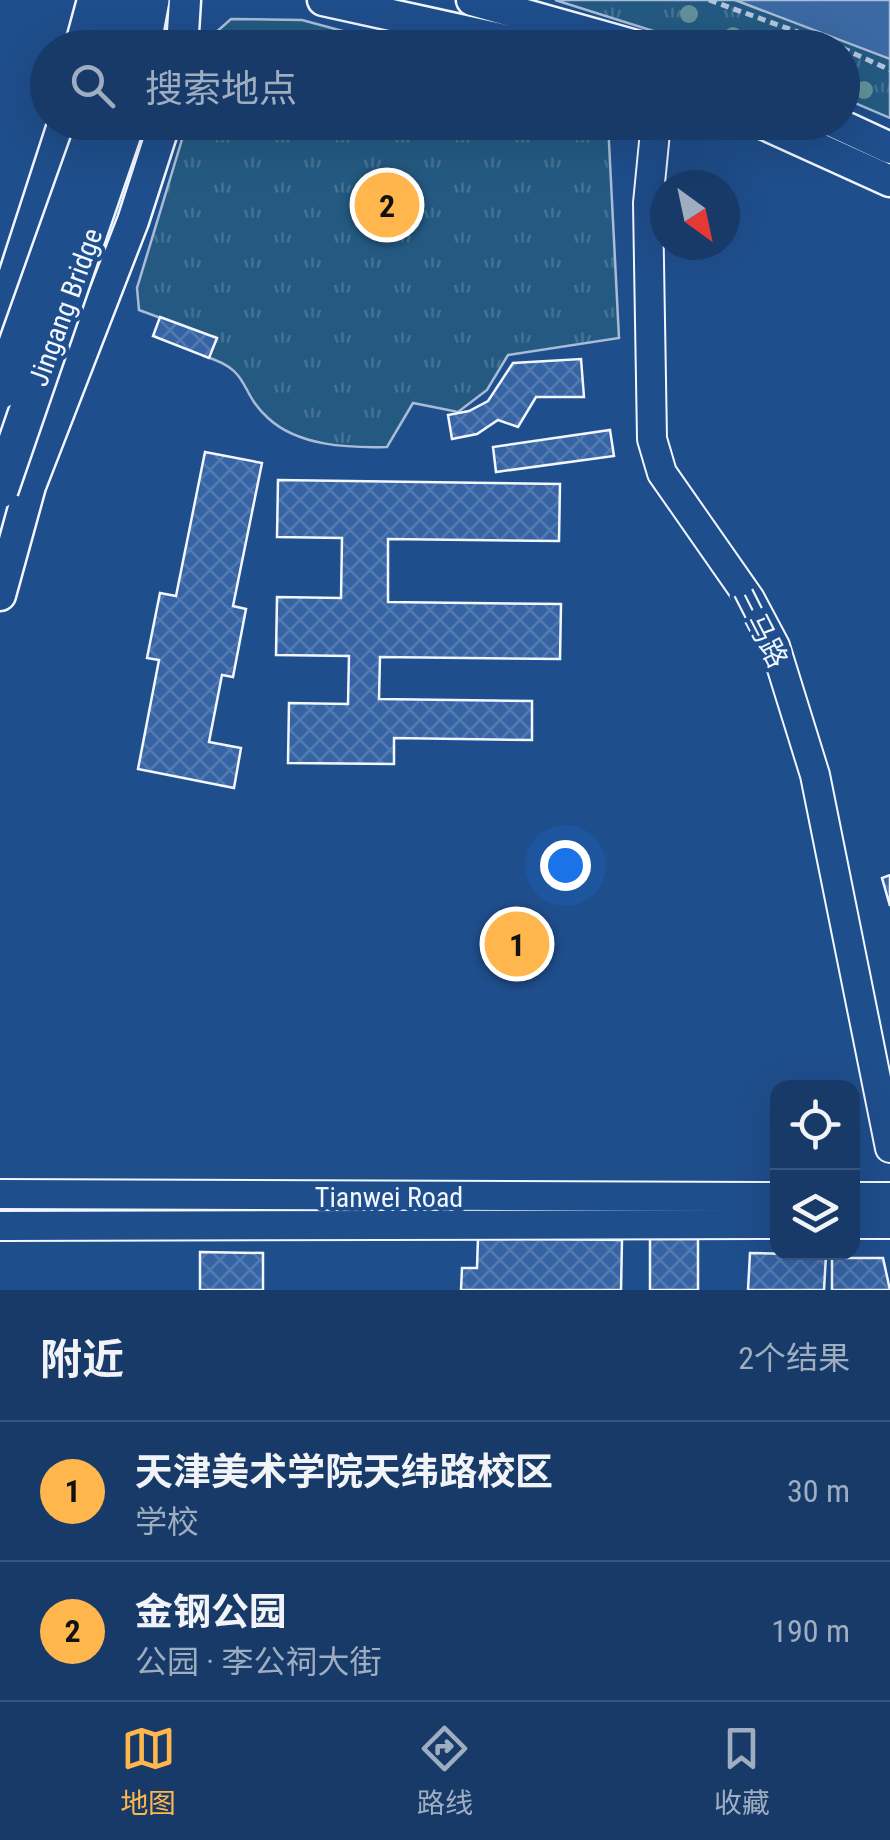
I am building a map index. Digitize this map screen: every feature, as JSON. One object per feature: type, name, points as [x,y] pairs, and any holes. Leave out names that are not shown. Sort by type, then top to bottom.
[{"type":"main road","points":[[84,30],[92,0]]},
{"type":"main road","points":[[115,30],[120,0]]},
{"type":"main road","points":[[145,30],[151,0]]},
{"type":"main road","points":[[183,30],[185,0]]},
{"type":"main road","points":[[323,0],[460,30]]},
{"type":"main road","points":[[472,0],[579,30]]},
{"type":"main road","points":[[860,134],[890,148]]},
{"type":"main road","points":[[0,318],[58,140]]},
{"type":"main road","name":"Jingang Bridge","points":[[0,391],[90,140]]},
{"type":"main road","name":"Jingang Bridge","points":[[15,488],[121,140]]},
{"type":"main road","points":[[15,488],[102,300],[158,140]]},
{"type":"main road","points":[[799,140],[890,182]]},
{"type":"main road","points":[[14,280],[26,298],[62,313],[81,312],[102,300]]},
{"type":"main road","points":[[0,457],[23,470],[15,488],[0,595]]},
{"type":"street","name":"三马路","points":[[654,140],[648,203],[652,439],[662,473],[750,599],[775,646],[816,775],[890,1148]]},
{"type":"street","name":"三马路","points":[[672,140],[665,178],[666,440],[671,466],[682,490],[756,586],[790,653],[830,780],[890,1068]]},
{"type":"street","name":"Tianwei Road","points":[[0,1194],[770,1197]]},
{"type":"street","points":[[860,1197],[890,1197]]},
{"type":"street","name":"Tianwei Road","points":[[0,1226],[770,1224]]},
{"type":"street","points":[[860,1224],[890,1224]]},
{"type":"path","points":[[708,0],[792,30]]},
{"type":"path","points":[[860,56],[890,70]]},
{"type":"green space","points":[[555,0],[890,0],[890,118],[860,105],[860,30],[650,30]]},
{"type":"green space","points":[[231,19],[302,20],[339,30],[219,30]]},
{"type":"green space","points":[[182,140],[609,140],[619,338],[508,355],[487,390],[458,412],[413,403],[387,447],[340,446],[309,440],[280,427],[258,408],[238,375],[204,356],[210,336],[139,310],[137,288]]},
{"type":"shaded area","points":[[735,0],[890,0],[890,59],[860,48],[860,30],[814,30]]},
{"type":"building","points":[[160,317],[217,338],[209,358],[153,336]]},
{"type":"building","points":[[581,359],[584,397],[536,397],[518,427],[498,420],[477,434],[452,439],[448,415],[469,411],[488,401],[513,363]]},
{"type":"building","points":[[610,430],[614,456],[496,472],[493,447]]},
{"type":"building","points":[[205,452],[262,463],[233,606],[246,609],[233,677],[222,675],[209,742],[241,748],[234,788],[138,769],[159,660],[147,658],[160,593],[176,596]]},
{"type":"building","points":[[278,480],[560,484],[559,541],[388,539],[388,602],[561,604],[560,659],[380,657],[379,699],[532,701],[532,740],[394,738],[394,764],[288,763],[289,703],[348,704],[349,656],[276,655],[277,597],[341,598],[342,538],[277,537]]},
{"type":"building","points":[[890,875],[890,906],[882,878]]},
{"type":"building","points":[[478,1238],[622,1240],[621,1290],[461,1290],[462,1268],[477,1268]]},
{"type":"building","points":[[650,1239],[698,1239],[698,1290],[650,1290]]},
{"type":"building","points":[[200,1252],[263,1253],[263,1290],[200,1290]]},
{"type":"building","points":[[750,1253],[770,1254],[770,1260],[826,1260],[824,1290],[748,1290]]},
{"type":"building","points":[[883,1258],[890,1290],[832,1290],[832,1260]]},
{"type":"place","name":"金钢公园","points":[[387,205]]},
{"type":"place","name":"天津美术学院天纬路校区","points":[[517,944]]}]
